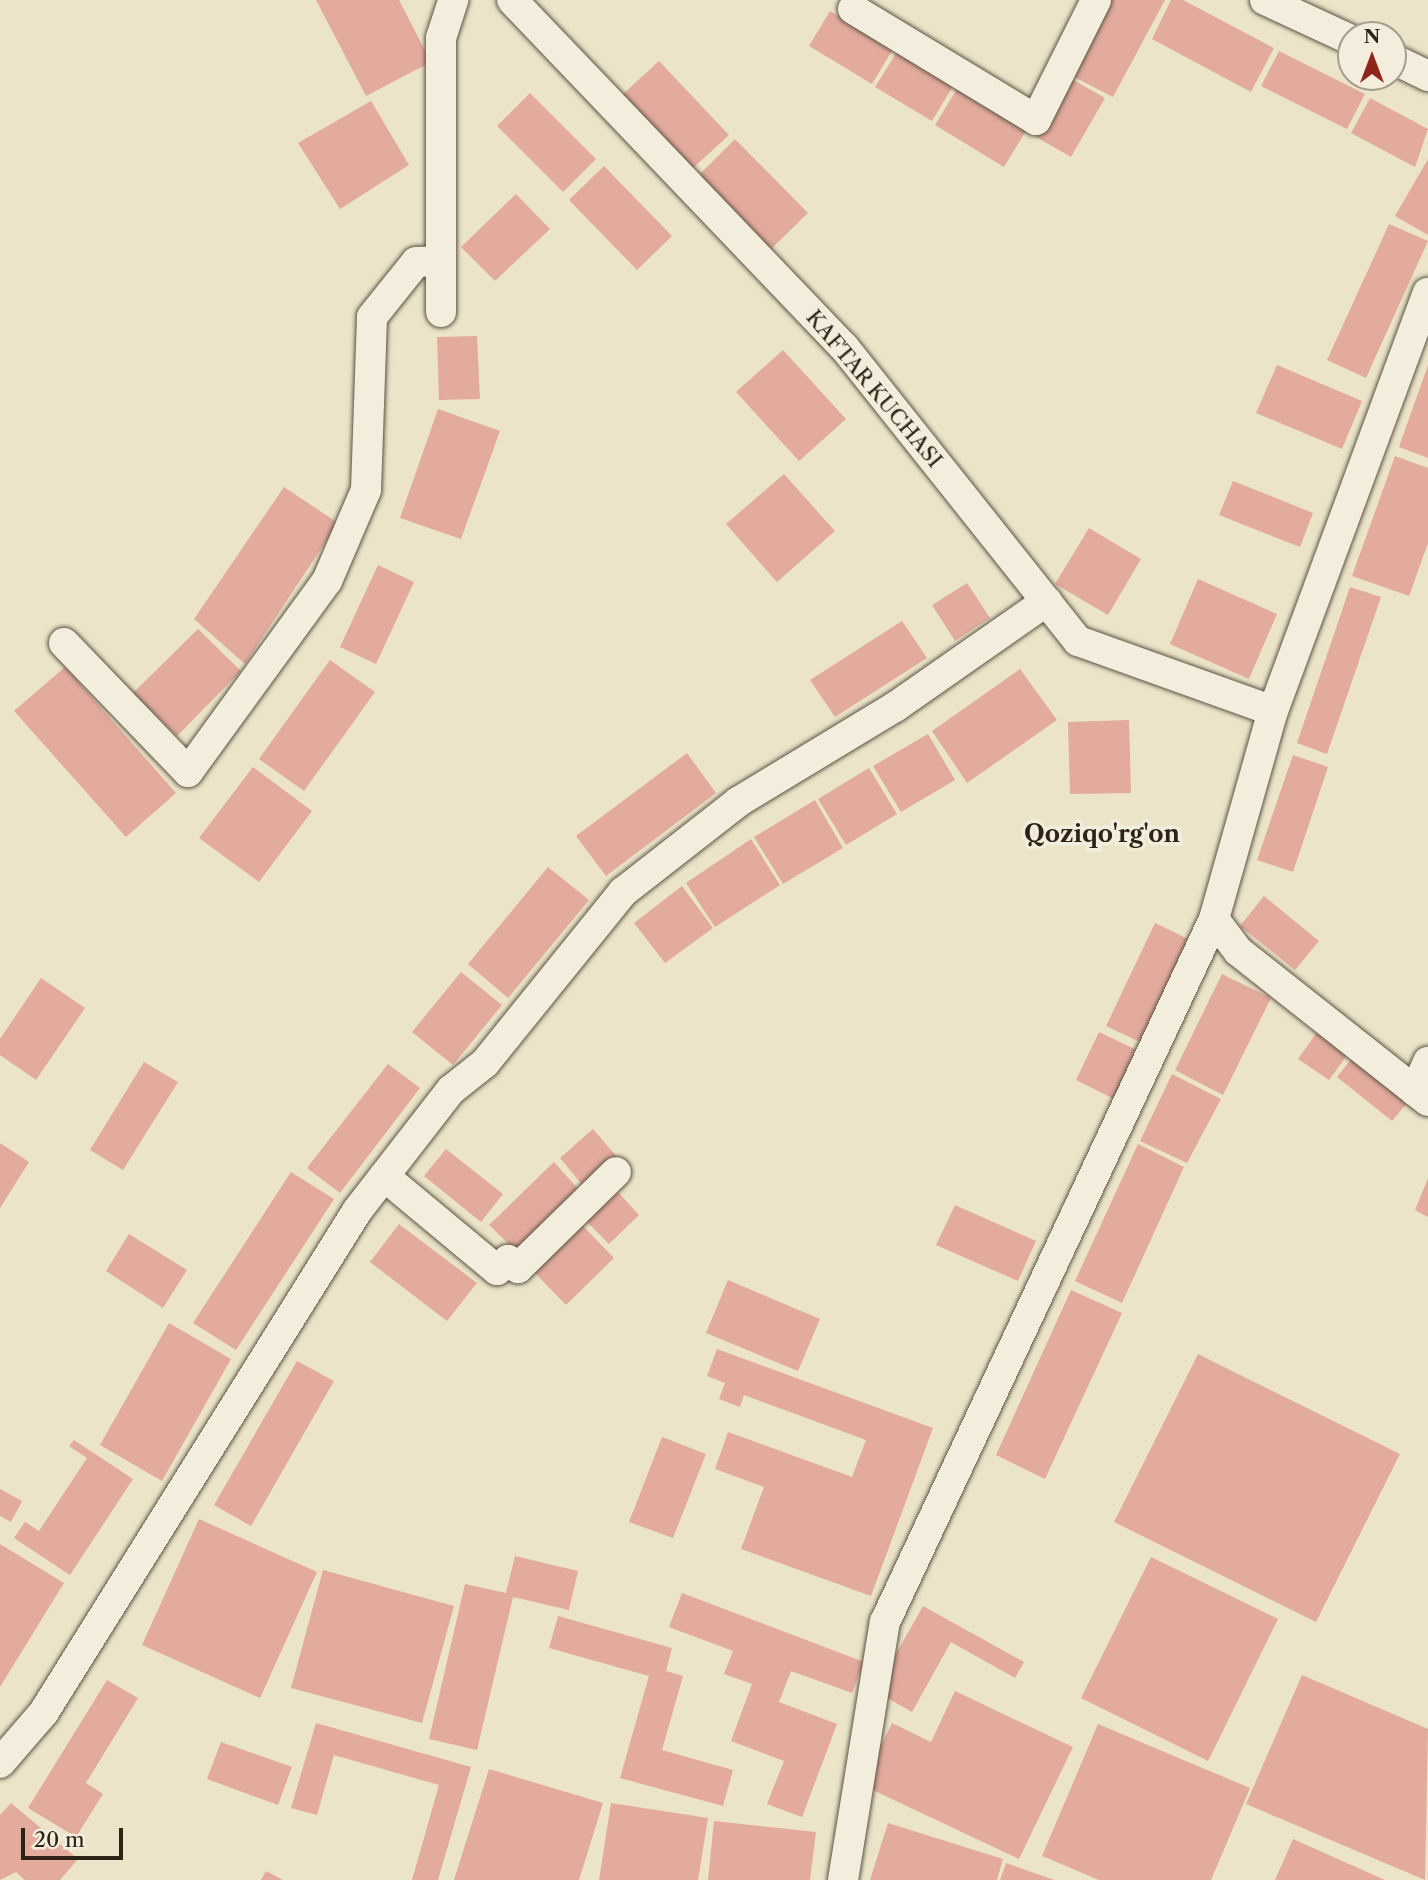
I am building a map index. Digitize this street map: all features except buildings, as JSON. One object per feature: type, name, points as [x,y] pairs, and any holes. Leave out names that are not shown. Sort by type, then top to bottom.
[{"type":"street","points":[[441,312],[441,38],[453,0]]},
{"type":"street","name":"KAFTAR KUCHASI","points":[[512,0],[844,347],[1078,641],[1273,711]]},
{"type":"street","points":[[853,9],[1036,120],[1096,0]]},
{"type":"street","points":[[1265,0],[1337,33]]},
{"type":"street","points":[[1407,66],[1428,76]]},
{"type":"street","points":[[64,643],[188,772],[201,762],[327,581],[366,489],[372,317],[416,262],[441,261]]},
{"type":"street","points":[[844,1880],[885,1622],[1214,919],[1273,711],[1428,293]]},
{"type":"street","points":[[0,1763],[44,1712],[384,1176],[623,892],[738,802],[895,707],[1046,601]]},
{"type":"street","points":[[1214,919],[1238,951],[1422,1096],[1428,1062]]},
{"type":"street","points":[[384,1176],[497,1270],[508,1260],[518,1268],[616,1172]]},
{"type":"district","name":"Qoziqo'rg'on","points":[[1102,834]]}]
